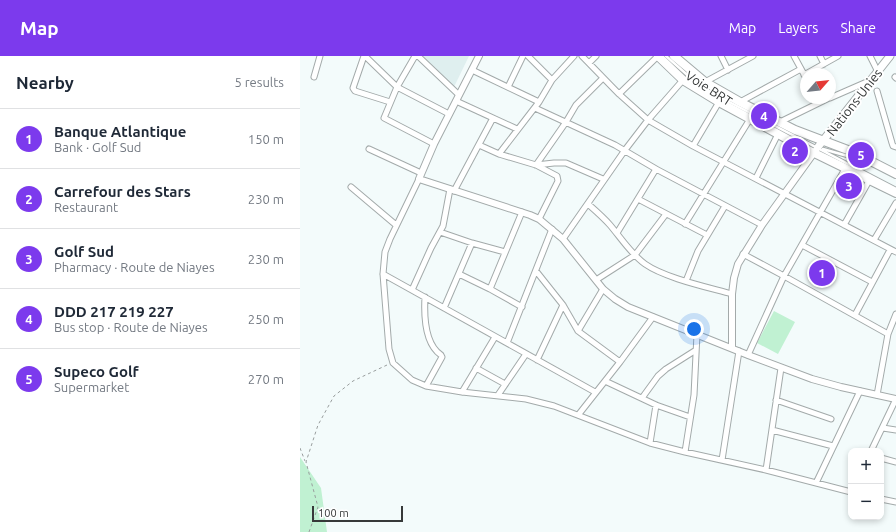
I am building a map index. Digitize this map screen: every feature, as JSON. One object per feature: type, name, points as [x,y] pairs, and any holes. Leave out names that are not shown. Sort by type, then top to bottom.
[{"type":"main road","points":[[658,56],[683,80],[719,102],[778,134],[818,147],[853,152],[896,174]]},
{"type":"main road","points":[[674,56],[705,82],[795,130],[845,169],[896,194]]},
{"type":"main road","name":"Nations-Unies","points":[[818,147],[890,56]]},
{"type":"street","points":[[314,77],[320,56]]},
{"type":"street","points":[[390,102],[354,90],[353,88],[365,56],[397,87],[449,114]]},
{"type":"street","points":[[434,144],[384,118],[397,87],[416,56],[457,98],[493,118],[517,129]]},
{"type":"street","points":[[479,56],[434,144],[385,252],[383,274],[387,336],[393,362],[412,380],[426,386],[462,392],[526,399],[579,414],[650,442],[685,452],[848,491]]},
{"type":"street","points":[[508,87],[523,56]]},
{"type":"street","points":[[528,56],[552,80]]},
{"type":"street","points":[[499,154],[517,129],[535,108],[552,80],[574,56]]},
{"type":"street","points":[[582,56],[619,94],[648,120],[693,146],[896,252]]},
{"type":"street","points":[[589,63],[596,56]]},
{"type":"street","points":[[619,94],[658,56]]},
{"type":"street","points":[[721,56],[728,70]]},
{"type":"street","points":[[705,82],[753,56]]},
{"type":"street","points":[[794,56],[800,68]]},
{"type":"street","points":[[820,56],[824,64]]},
{"type":"street","points":[[818,68],[838,56]]},
{"type":"street","points":[[870,56],[878,72]]},
{"type":"street","points":[[472,70],[539,102]]},
{"type":"street","points":[[740,102],[800,70]]},
{"type":"street","points":[[536,165],[576,106],[603,78]]},
{"type":"street","points":[[836,95],[872,79]]},
{"type":"street","points":[[563,239],[625,150],[648,120],[683,80]]},
{"type":"street","points":[[877,90],[892,143],[896,148]]},
{"type":"street","points":[[693,146],[719,102]]},
{"type":"street","points":[[780,122],[811,104]]},
{"type":"street","points":[[535,108],[625,150],[656,170],[762,225]]},
{"type":"street","points":[[412,290],[440,232],[452,190],[493,118]]},
{"type":"street","points":[[685,224],[750,119]]},
{"type":"street","points":[[756,178],[778,134]]},
{"type":"street","points":[[479,144],[499,154],[536,165],[558,178],[539,219]]},
{"type":"street","points":[[732,348],[732,294],[738,264],[762,225],[818,147]]},
{"type":"street","points":[[369,149],[420,176],[452,190],[522,212],[539,219],[563,239],[603,289],[615,299],[628,306],[748,355],[812,379],[896,399],[873,448]]},
{"type":"street","points":[[536,165],[566,163],[604,179]]},
{"type":"street","points":[[748,355],[784,276],[845,169]]},
{"type":"street","points":[[617,233],[656,170]]},
{"type":"street","points":[[844,225],[870,180]]},
{"type":"street","points":[[351,187],[396,225]]},
{"type":"street","points":[[638,199],[707,236]]},
{"type":"street","points":[[874,240],[896,203]]},
{"type":"street","points":[[588,204],[603,217],[635,255],[646,264],[659,271],[686,281],[732,294]]},
{"type":"street","points":[[686,281],[698,251],[725,206]]},
{"type":"street","points":[[490,289],[522,212]]},
{"type":"street","points":[[596,280],[635,255],[666,214]]},
{"type":"street","points":[[507,343],[552,229]]},
{"type":"street","points":[[440,232],[505,252]]},
{"type":"street","points":[[444,308],[472,243]]},
{"type":"street","points":[[802,245],[872,282]]},
{"type":"street","points":[[856,315],[890,250]]},
{"type":"street","points":[[743,254],[888,334]]},
{"type":"street","points":[[536,271],[563,305],[578,331],[620,362]]},
{"type":"street","points":[[383,274],[595,392]]},
{"type":"street","points":[[459,274],[522,307]]},
{"type":"street","points":[[578,331],[603,289]]},
{"type":"street","points":[[425,297],[424,311],[430,341],[435,351],[442,357],[426,386]]},
{"type":"street","points":[[537,360],[563,305]]},
{"type":"street","points":[[877,395],[888,334],[896,314]]},
{"type":"street","points":[[579,414],[653,317]]},
{"type":"street","points":[[685,452],[694,395],[697,334]]},
{"type":"street","points":[[462,392],[495,337]]},
{"type":"street","points":[[642,398],[658,376],[666,369],[696,350]]},
{"type":"street","points":[[722,460],[739,351]]},
{"type":"street","points":[[498,395],[526,354]]},
{"type":"street","points":[[476,368],[505,384]]},
{"type":"street","points":[[766,470],[781,368]]},
{"type":"street","points":[[605,381],[656,405],[690,416]]},
{"type":"street","points":[[816,483],[860,391]]},
{"type":"street","points":[[776,400],[831,419]]},
{"type":"street","points":[[650,442],[656,405]]},
{"type":"street","points":[[883,428],[896,430]]},
{"type":"street","points":[[772,430],[833,446]]},
{"type":"street","points":[[884,459],[896,462]]},
{"type":"street","points":[[884,500],[896,502]]},
{"type":"lane","name":"Voie BRT","points":[[666,56],[692,80],[712,93],[896,188]]},
{"type":"lane","name":"Voie BRT","points":[[818,147],[859,159],[896,178]]},
{"type":"path","points":[[306,462],[318,425],[334,396],[353,381],[393,362]]},
{"type":"path","points":[[300,448],[306,462],[318,507],[309,532]]},
{"type":"shaded area","points":[[423,56],[469,56],[454,87]]},
{"type":"green space","points":[[774,311],[795,322],[778,354],[757,343]]},
{"type":"green space","points":[[300,457],[321,488],[327,532],[300,532]]},
{"type":"place","name":"DDD 217 219 227","points":[[764,116]]},
{"type":"place","name":"Carrefour des Stars","points":[[795,151]]},
{"type":"place","name":"Supeco Golf","points":[[861,155]]},
{"type":"place","name":"Golf Sud","points":[[849,186]]},
{"type":"place","name":"Banque Atlantique","points":[[822,273]]}]
